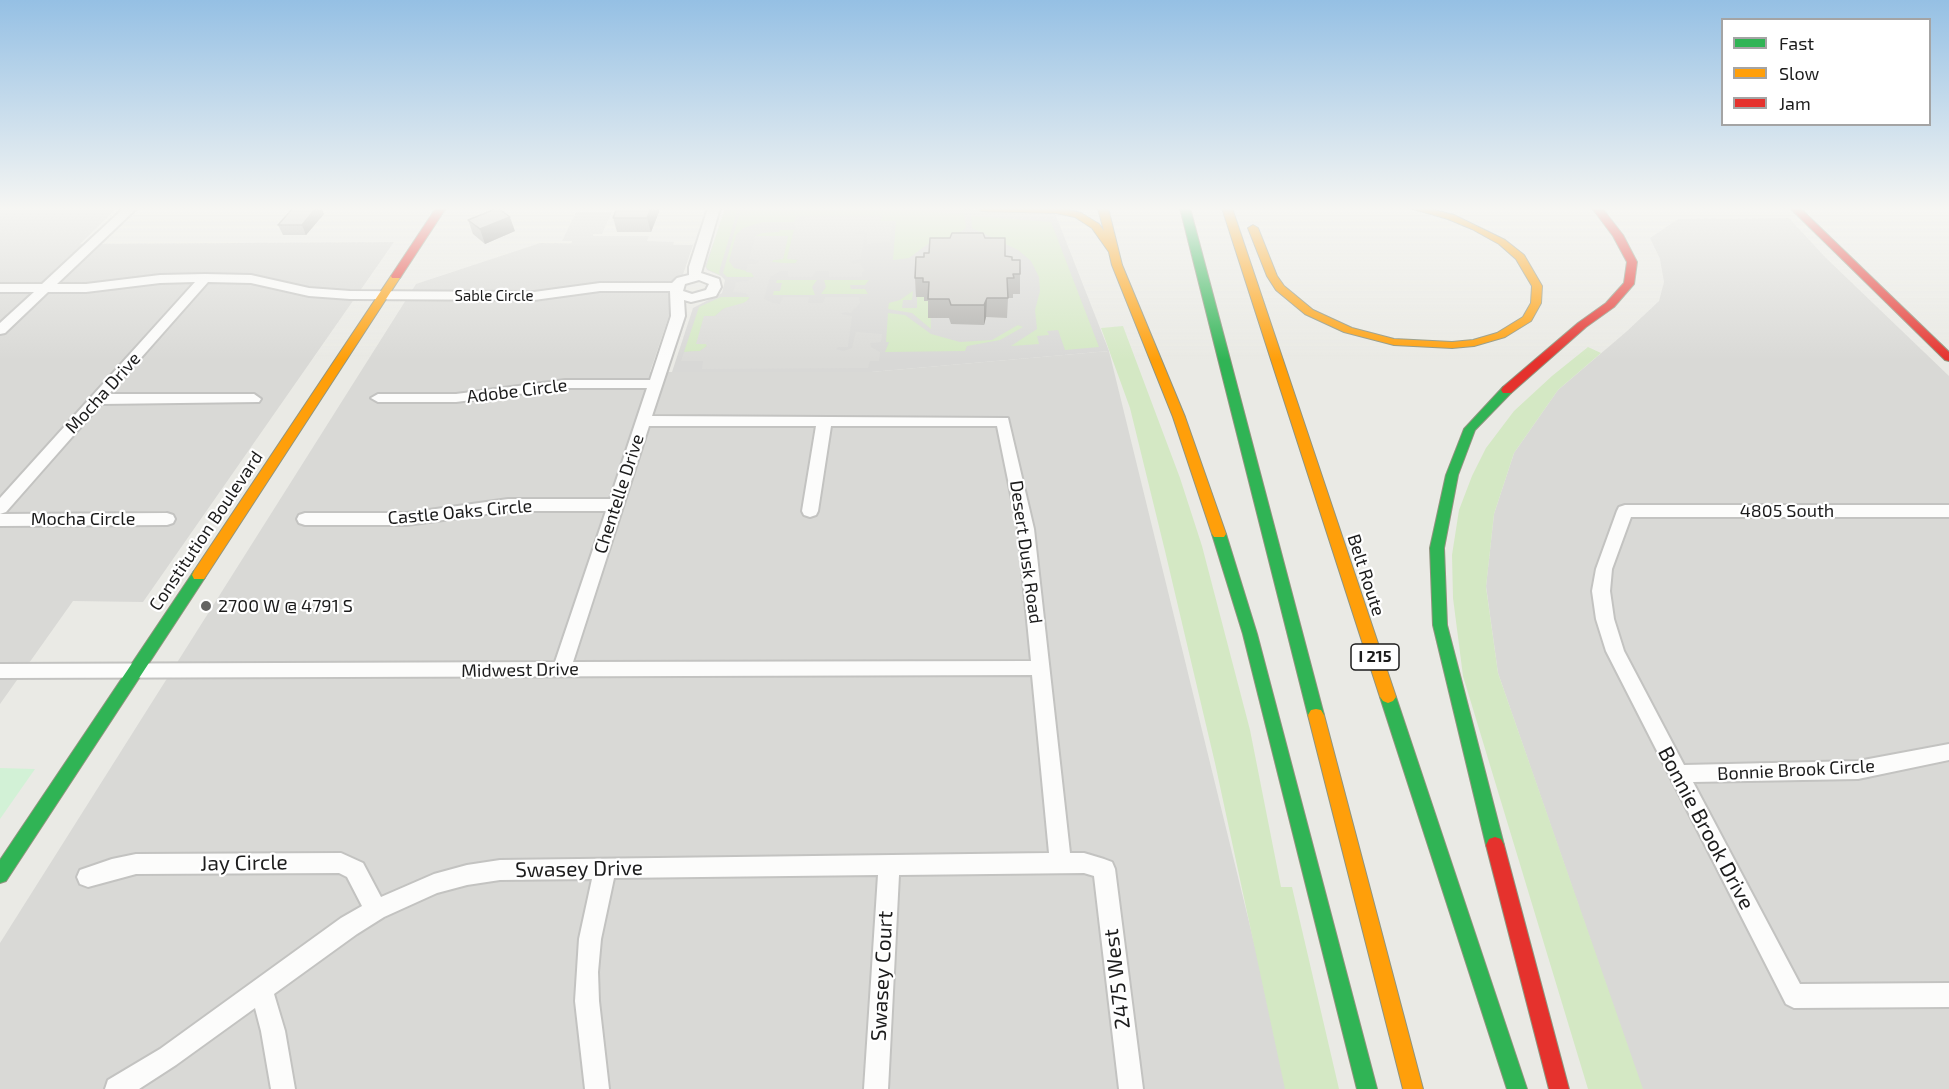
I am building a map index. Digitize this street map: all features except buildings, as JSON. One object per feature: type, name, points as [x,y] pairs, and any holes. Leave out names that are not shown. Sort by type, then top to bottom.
[{"type":"main road","name":"Constitution Boulevard","points":[[0,875],[408,259]]},
{"type":"main road","points":[[1114,259],[1179,417],[1232,571],[1268,697],[1367,1089]]},
{"type":"main road","points":[[1115,259],[1117,265]]},
{"type":"main road","points":[[1198,259],[1413,1089]]},
{"type":"main road","name":"Belt Route","points":[[1243,259],[1517,1089]]},
{"type":"main road","points":[[1266,259],[1272,276],[1280,288],[1309,312],[1348,330],[1400,343],[1452,345],[1492,338],[1509,332],[1527,319],[1536,303],[1537,286],[1521,259]]},
{"type":"main road","points":[[1559,1089],[1440,625],[1437,548],[1452,475],[1470,429],[1495,400],[1582,325],[1610,305],[1629,284],[1632,262],[1630,259]]},
{"type":"main road","points":[[1847,259],[1949,358]]},
{"type":"street","points":[[0,330],[77,259]]},
{"type":"street","points":[[695,277],[698,259]]},
{"type":"street","name":"Sable Circle","points":[[0,288],[86,288],[160,279],[205,278],[251,279],[328,295],[534,296],[600,287],[677,290]]},
{"type":"street","name":"Mocha Drive","points":[[0,507],[205,278]]},
{"type":"street","points":[[678,316],[692,302],[711,293],[716,284],[709,278],[685,279],[677,290],[685,297],[702,297]]},
{"type":"street","name":"Chentelle Drive","points":[[561,671],[678,316],[677,290]]},
{"type":"street","name":"Adobe Circle","points":[[378,398],[456,398],[565,384],[655,384]]},
{"type":"street","points":[[97,399],[254,399]]},
{"type":"street","name":"Desert Dusk Road","points":[[643,421],[1002,421],[1022,503],[1060,863]]},
{"type":"street","points":[[810,511],[824,422]]},
{"type":"street","name":"Castle Oaks Circle","points":[[305,519],[407,519],[497,506],[615,505]]},
{"type":"street","name":"4805 South","points":[[1625,511],[1949,511]]},
{"type":"street","name":"Bonnie Brook Drive","points":[[1625,511],[1604,569],[1601,591],[1605,620],[1615,651],[1794,996],[1949,995]]},
{"type":"street","name":"Mocha Circle","points":[[0,520],[167,519]]},
{"type":"street","name":"Midwest Drive","points":[[0,671],[1040,668]]},
{"type":"street","name":"Bonnie Brook Circle","points":[[1678,774],[1858,770],[1949,752]]},
{"type":"street","name":"Jay Circle","points":[[88,877],[136,864],[341,863],[355,870],[376,910]]},
{"type":"street","name":"Swasey Drive","points":[[117,1089],[168,1057],[261,989],[376,910],[434,884],[467,875],[500,870],[889,864],[1084,863],[1104,869]]},
{"type":"street","name":"Swasey Court","points":[[876,1089],[889,864]]},
{"type":"street","points":[[597,1089],[587,1001],[587,972],[590,939],[605,869]]},
{"type":"street","name":"2475 West","points":[[1104,869],[1131,1089]]},
{"type":"street","points":[[261,989],[273,1031],[283,1089]]},
{"type":"shaded area","points":[[0,259],[382,259],[143,602],[73,601],[0,704]]},
{"type":"shaded area","points":[[492,259],[688,259],[650,372],[871,372],[1109,351],[1290,1089],[0,1089],[0,943],[416,284]]},
{"type":"shaded area","points":[[708,259],[1073,259],[1109,351],[871,372],[672,372],[693,308],[722,293],[725,280],[707,270],[705,266]]},
{"type":"shaded area","points":[[749,259],[783,259],[772,262],[795,264],[798,259],[787,259],[861,259],[850,261],[853,264],[860,263],[865,271],[862,272],[862,277],[829,277],[829,271],[816,271],[812,277],[788,277],[788,271],[781,271],[770,277],[764,299],[780,304],[783,297],[809,297],[808,303],[823,303],[825,297],[859,297],[860,303],[851,313],[841,314],[852,316],[848,347],[836,349],[844,351],[852,348],[856,332],[882,334],[881,342],[870,343],[871,347],[880,352],[879,361],[870,361],[868,368],[702,369],[703,361],[681,361],[684,352],[700,351],[707,346],[696,344],[704,316],[715,316],[725,308],[750,299],[746,293],[733,292],[736,282],[747,281],[754,277],[752,273],[746,272],[748,264],[755,264],[759,261]]},
{"type":"shaded area","points":[[1660,259],[1827,259],[1949,376],[1949,1089],[1642,1089],[1498,673],[1486,586],[1494,514],[1514,453],[1558,390],[1659,301],[1664,282]]},
{"type":"green space","points":[[709,259],[723,259],[720,275],[706,267]]},
{"type":"green space","points":[[727,259],[730,259],[734,268],[751,272],[754,277],[727,277],[723,273]]},
{"type":"green space","points":[[783,259],[798,260],[797,263],[772,262]]},
{"type":"green space","points":[[1028,259],[1065,259],[1099,347],[1065,350],[1058,330],[1047,331],[1049,335],[1037,336],[1039,344],[1011,346],[1037,329],[1035,310],[1040,291],[1039,277]]},
{"type":"green space","points":[[777,280],[817,280],[812,287],[815,295],[773,295],[774,291],[780,291],[782,283],[776,283]]},
{"type":"green space","points":[[824,280],[869,280],[865,285],[850,285],[851,289],[865,289],[868,294],[821,294],[826,287]]},
{"type":"green space","points":[[913,291],[912,300],[903,300],[902,308],[917,308],[917,297],[925,297],[930,301],[931,329],[912,313],[888,309],[889,303],[900,300]]},
{"type":"green space","points":[[721,297],[750,297],[745,303],[723,309],[715,316],[704,317],[697,344],[707,346],[700,351],[684,352],[699,307]]},
{"type":"green space","points":[[888,313],[905,315],[931,334],[960,342],[992,340],[1018,325],[1023,327],[1000,340],[967,346],[965,351],[885,352],[889,342],[886,342]]},
{"type":"green space","points":[[1123,326],[1180,478],[1202,546],[1250,730],[1281,887],[1292,887],[1339,1089],[1285,1089],[1215,763],[1165,551],[1130,408],[1101,328]]},
{"type":"green space","points":[[1588,347],[1601,353],[1558,390],[1514,453],[1494,514],[1486,587],[1498,673],[1643,1089],[1588,1089],[1463,676],[1453,598],[1452,555],[1459,510],[1486,448],[1514,411]]},
{"type":"green space","points":[[0,768],[35,769],[0,819]]},
{"type":"traffic: fast","points":[[1198,259],[1316,715]]},
{"type":"traffic: fast","points":[[1495,845],[1440,625],[1437,548],[1452,475],[1470,429],[1507,390]]},
{"type":"traffic: fast","points":[[1219,534],[1250,634],[1367,1089]]},
{"type":"traffic: fast","points":[[0,875],[199,575]]},
{"type":"traffic: fast","points":[[1388,697],[1517,1089]]},
{"type":"traffic: slow","points":[[1115,259],[1179,417],[1219,534]]},
{"type":"traffic: slow","points":[[1244,259],[1388,697]]},
{"type":"traffic: slow","points":[[1265,259],[1280,288],[1309,312],[1348,330],[1394,342],[1452,345],[1474,343],[1501,335],[1527,319],[1536,303],[1537,286],[1521,259]]},
{"type":"traffic: slow","points":[[199,575],[396,276]]},
{"type":"traffic: slow","points":[[1316,715],[1413,1089]]},
{"type":"traffic: jam","points":[[396,276],[407,259]]},
{"type":"traffic: jam","points":[[1507,390],[1582,325],[1610,305],[1629,284],[1632,262],[1630,259]]},
{"type":"traffic: jam","points":[[1847,259],[1949,358]]},
{"type":"traffic: jam","points":[[1495,845],[1559,1089]]},
{"type":"place","name":"2700 W @ 4791 S","points":[[206,606]]}]
